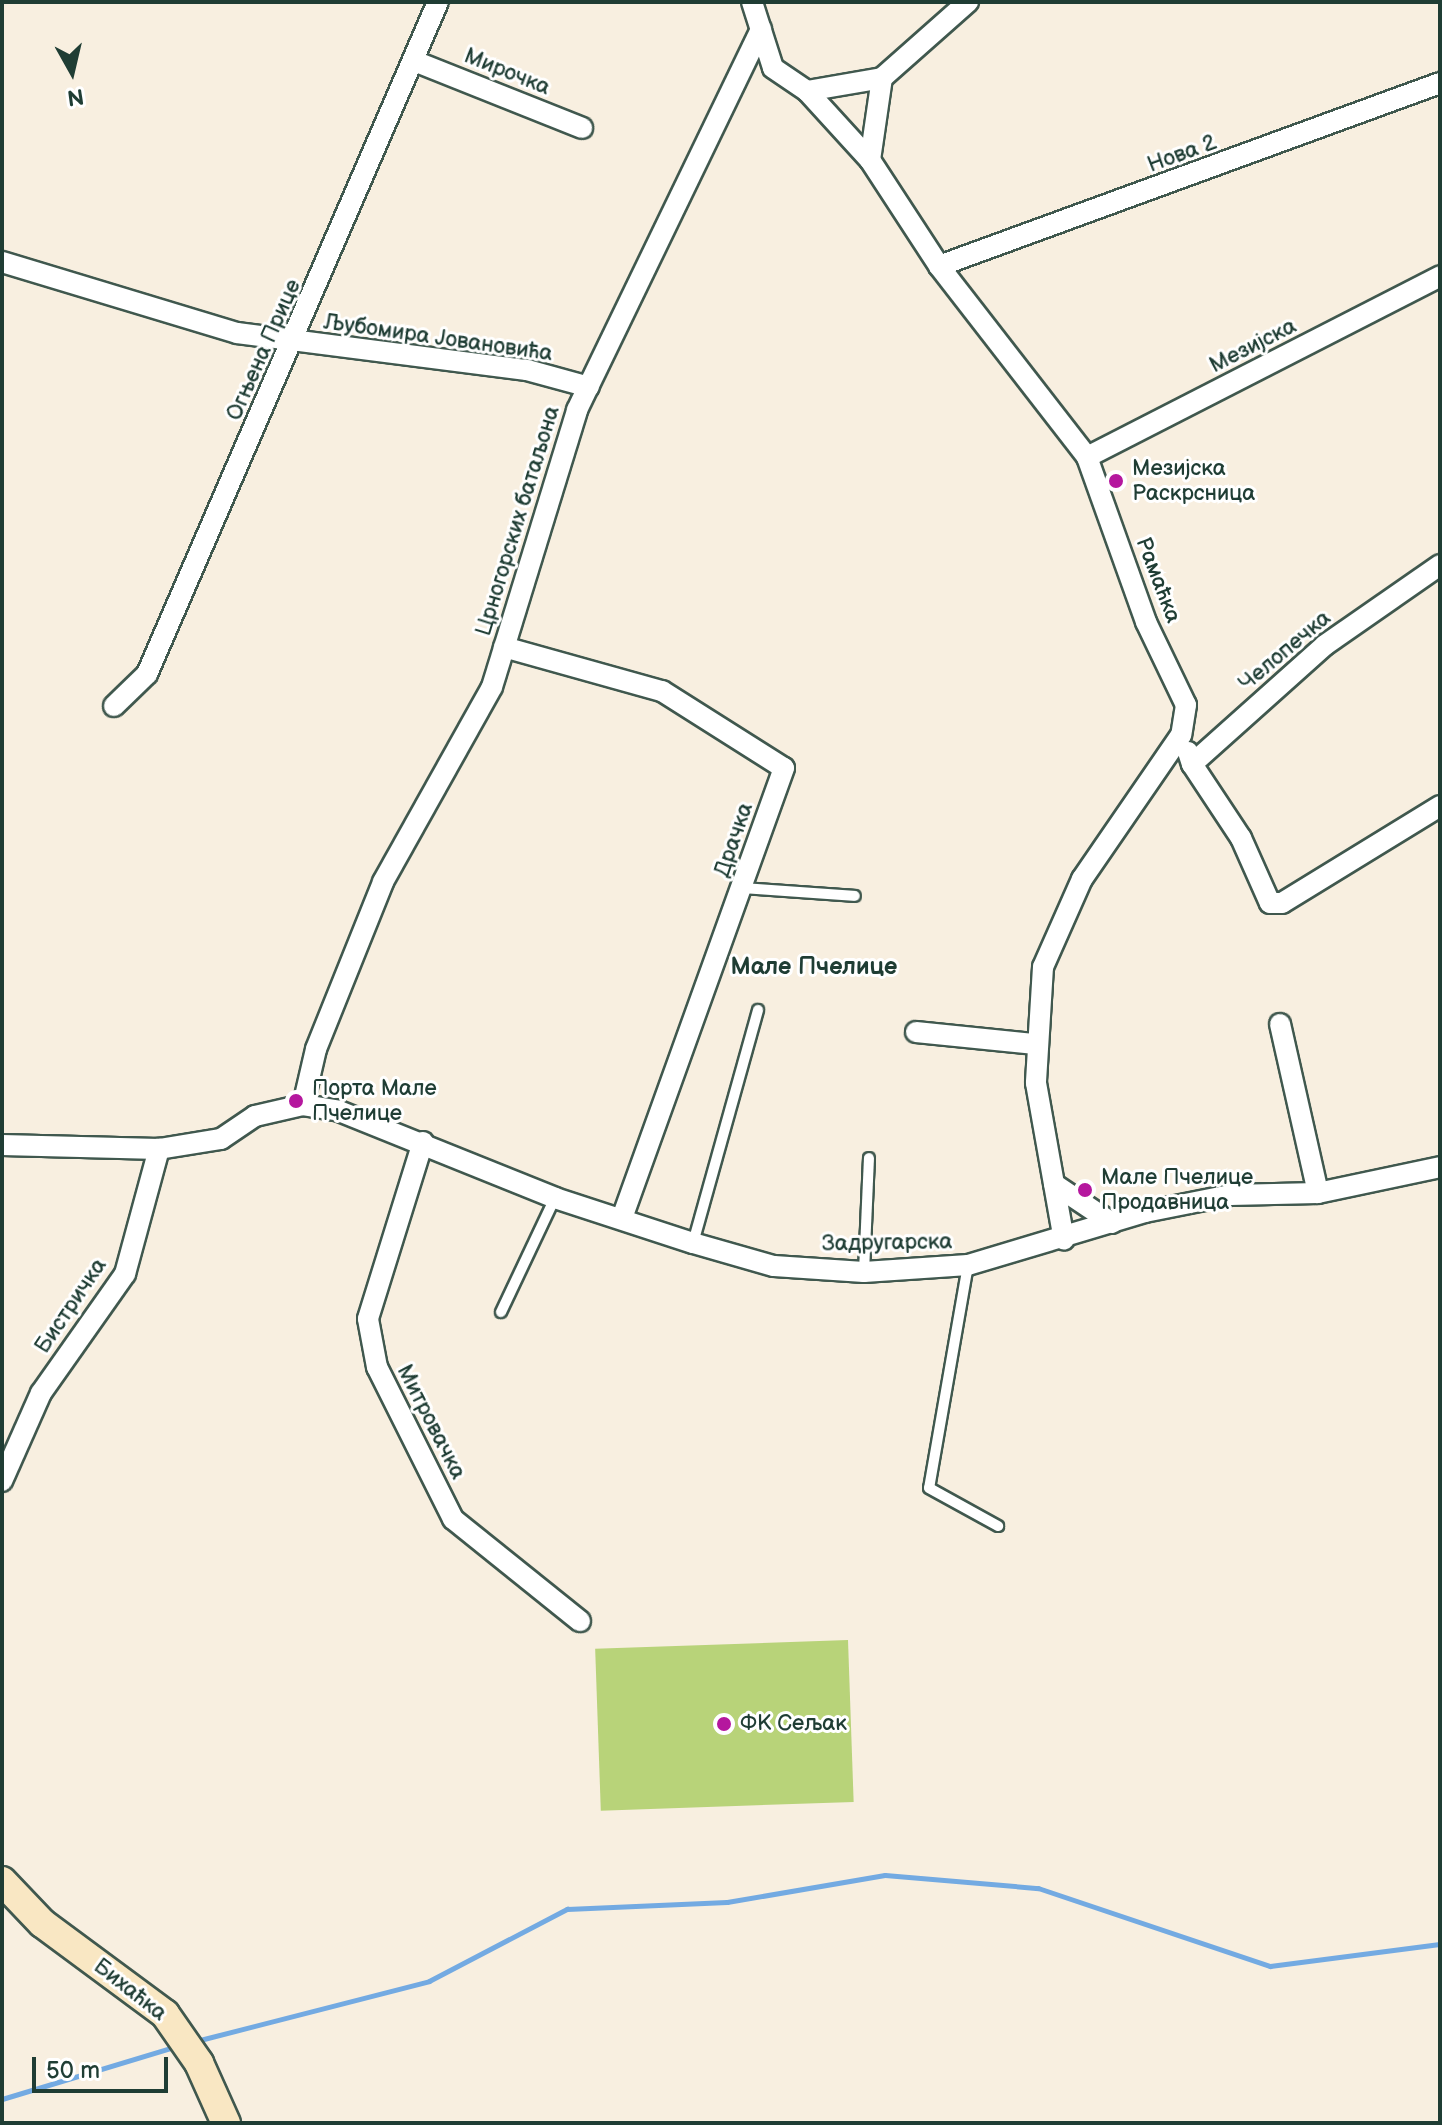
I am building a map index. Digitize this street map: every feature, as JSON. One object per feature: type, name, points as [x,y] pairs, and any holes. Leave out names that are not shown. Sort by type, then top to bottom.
[{"type":"street","name":"Огњена Прице","points":[[114,706],[147,674],[438,2]]},
{"type":"street","points":[[752,2],[773,68],[807,91],[882,78],[968,2]]},
{"type":"street","name":"Црногорских батаљона","points":[[303,1105],[316,1049],[383,882],[492,687],[589,387],[761,29]]},
{"type":"street","name":"Мирочка","points":[[414,61],[582,128]]},
{"type":"street","points":[[870,160],[882,78]]},
{"type":"street","name":"Нова 2","points":[[939,266],[1440,83]]},
{"type":"street","name":"Рамаћка","points":[[807,91],[870,160],[939,266],[1087,457],[1146,622],[1186,705],[1181,735]]},
{"type":"street","name":"Љубомира Јовановића","points":[[2,262],[237,333],[527,370],[589,387]]},
{"type":"street","name":"Мезијска","points":[[1087,457],[1440,276]]},
{"type":"street","name":"Челопечка","points":[[1192,764],[1325,645],[1440,565]]},
{"type":"street","name":"Драчка","points":[[504,647],[662,691],[784,768],[744,888],[677,1050],[622,1217]]},
{"type":"street","points":[[1181,735],[1192,764],[1241,838],[1270,903],[1282,903],[1440,806]]},
{"type":"street","points":[[1064,1240],[1035,1044],[1043,967],[1082,879],[1181,735]]},
{"type":"street","points":[[1280,1024],[1318,1193]]},
{"type":"street","points":[[916,1032],[1035,1044]]},
{"type":"street","points":[[2,1145],[159,1149],[221,1139],[255,1116],[303,1105]]},
{"type":"street","name":"Задругарска","points":[[303,1105],[423,1142],[555,1198],[622,1217],[693,1243],[774,1266],[864,1272],[968,1265],[1064,1240],[1112,1223],[1230,1195],[1318,1193],[1440,1167]]},
{"type":"street","name":"Митровачка","points":[[423,1142],[368,1319],[377,1367],[453,1519],[580,1621]]},
{"type":"street","name":"Бистричка","points":[[2,1481],[41,1393],[125,1274],[159,1149]]},
{"type":"street","points":[[1054,1184],[1112,1223]]},
{"type":"street","name":"Бихаћка","points":[[2,1881],[42,1923],[149,2000],[186,2043],[226,2123]]},
{"type":"lane","points":[[744,888],[855,896]]},
{"type":"lane","points":[[693,1243],[758,1010]]},
{"type":"lane","points":[[864,1272],[869,1158]]},
{"type":"lane","points":[[501,1312],[555,1198]]},
{"type":"lane","points":[[968,1265],[929,1488],[998,1526]]},
{"type":"green space","name":"ФК Сељак","points":[[848,1640],[854,1802],[601,1811],[595,1649]]},
{"type":"waterway","points":[[196,2041],[429,1981],[567,1909],[727,1902],[885,1875],[1038,1888],[1270,1966],[1440,1944]]},
{"type":"waterway","points":[[2,2099],[174,2047]]},
{"type":"place","name":"Мезијска Раскрсница","points":[[1116,481]]},
{"type":"place","name":"Порта Мале Пчелице","points":[[296,1101]]},
{"type":"place","name":"Мале Пчелице Продавница","points":[[1085,1190]]},
{"type":"place","name":"ФК Сељак","points":[[724,1724]]},
{"type":"district","name":"Мале Пчелице","points":[[814,967]]}]
